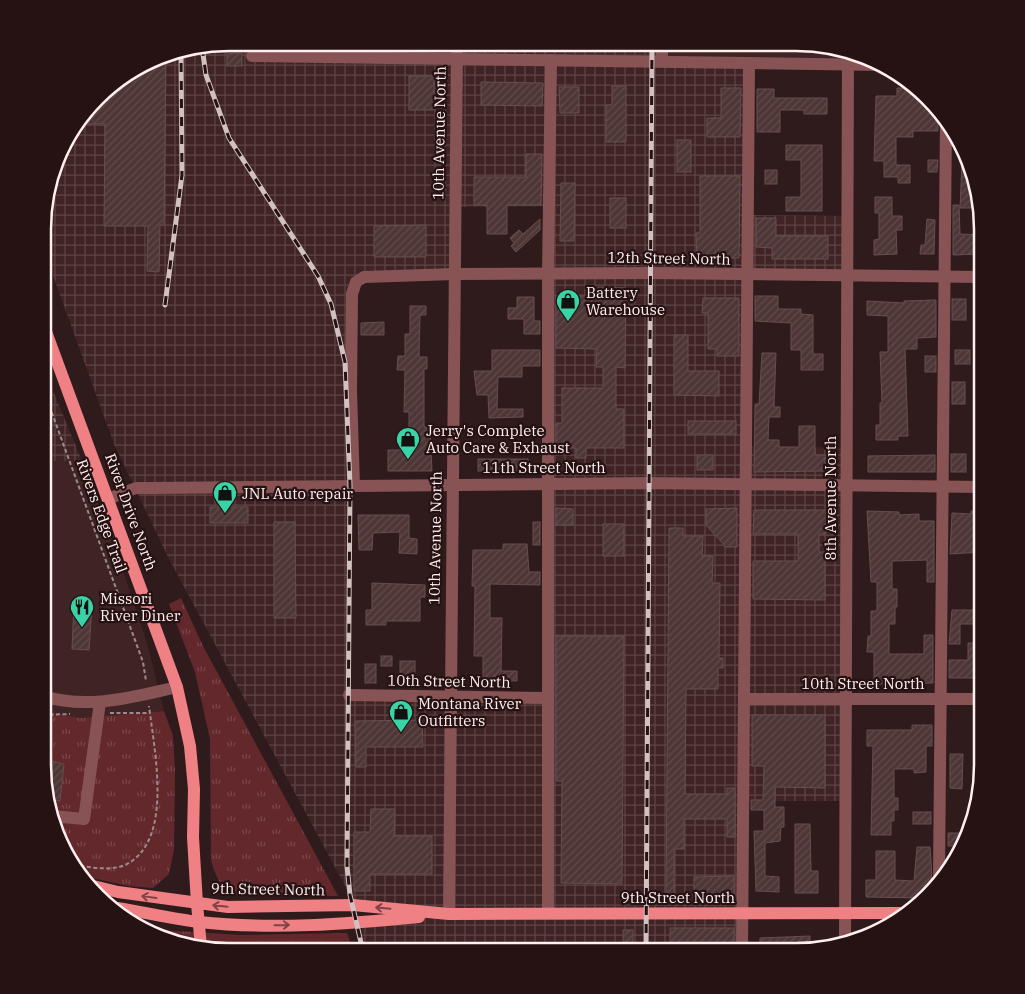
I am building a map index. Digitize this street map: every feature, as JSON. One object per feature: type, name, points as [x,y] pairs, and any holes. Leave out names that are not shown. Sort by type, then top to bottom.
[{"type":"main road","name":"River Drive North","points":[[51,346],[177,687],[190,746],[194,789],[197,904],[200,940]]},
{"type":"main road","name":"9th Street North","points":[[100,888],[197,904],[228,907],[353,905],[449,914]]},
{"type":"main road","name":"9th Street North","points":[[125,909],[199,922],[252,925],[356,923],[449,914],[895,913]]},
{"type":"street","points":[[662,51],[662,61]]},
{"type":"street","name":"10th Avenue North","points":[[449,914],[456,52]]},
{"type":"street","points":[[252,56],[749,63],[848,59]]},
{"type":"street","name":"8th Avenue North","points":[[845,936],[848,59]]},
{"type":"street","points":[[548,913],[548,273],[551,60]]},
{"type":"street","points":[[742,942],[749,276],[749,63]]},
{"type":"street","points":[[939,870],[946,133]]},
{"type":"street","name":"12th Street North","points":[[354,486],[352,294],[356,282],[364,277],[375,275],[650,273],[973,278]]},
{"type":"street","name":"11th Street North","points":[[108,499],[136,488],[452,484],[973,487]]},
{"type":"street","points":[[52,698],[80,703],[100,702],[177,687]]},
{"type":"street","name":"10th Street North","points":[[349,695],[548,698]]},
{"type":"street","name":"10th Street North","points":[[744,699],[974,699]]},
{"type":"street","points":[[59,817],[84,819],[100,702]]},
{"type":"path","name":"Rivers Edge Trail","points":[[51,411],[143,662],[145,675]]},
{"type":"path","points":[[83,866],[101,869],[126,864],[143,851],[151,834],[158,796],[149,709]]},
{"type":"shaded area","points":[[662,51],[795,51],[842,57],[848,59],[848,65],[662,61]]},
{"type":"shaded area","points":[[662,51],[662,60],[749,63],[749,215],[848,216],[848,277],[749,276],[748,446],[846,448],[845,801],[742,801],[742,942],[365,943],[357,923],[445,914],[353,905],[350,895],[168,557],[114,444],[51,270],[51,230],[57,183],[75,140],[103,103],[140,75],[183,57],[218,52]],"holes":[[[548,206],[548,698],[349,695],[350,486],[356,282],[454,274],[455,207]]]},
{"type":"shaded area","points":[[51,386],[82,461],[51,461]]},
{"type":"shaded area","points":[[51,461],[82,461],[117,553],[147,643],[164,711],[80,718],[52,713]]},
{"type":"green space","points":[[181,598],[203,646],[338,896],[234,895],[225,888],[214,871],[211,860],[210,739],[195,672],[169,604]]},
{"type":"green space","points":[[164,711],[173,736],[175,770],[174,850],[169,874],[153,888],[128,886],[92,878],[75,854],[65,833],[57,811],[53,788],[52,713],[80,718]]},
{"type":"green space","points":[[165,930],[241,935],[347,933],[350,943],[230,943],[183,937]]},
{"type":"building","points":[[227,53],[242,53],[242,66],[227,66]]},
{"type":"building","points":[[166,63],[164,225],[160,225],[159,272],[147,271],[148,226],[104,226],[105,124],[86,124],[103,103],[130,81]]},
{"type":"building","points":[[409,76],[434,76],[434,110],[409,110]]},
{"type":"building","points":[[481,82],[543,83],[542,106],[481,105]]},
{"type":"building","points":[[612,86],[626,86],[626,142],[606,142],[606,105],[612,105]]},
{"type":"building","points":[[559,87],[579,87],[579,113],[560,113]]},
{"type":"building","points":[[721,88],[741,88],[740,137],[707,137],[707,118],[721,118]]},
{"type":"building","points":[[897,88],[904,88],[922,103],[938,122],[938,131],[913,131],[913,137],[896,137],[896,165],[910,165],[910,183],[898,183],[898,177],[884,177],[884,161],[874,161],[876,96],[897,96]]},
{"type":"building","points":[[757,89],[774,89],[774,98],[827,98],[827,114],[804,114],[804,110],[780,110],[780,132],[757,132]]},
{"type":"building","points":[[677,140],[691,140],[691,172],[677,172]]},
{"type":"building","points":[[786,145],[822,145],[822,211],[786,211],[786,197],[801,197],[801,160],[786,160]]},
{"type":"building","points":[[526,154],[542,154],[541,205],[507,205],[507,234],[487,234],[487,205],[474,205],[474,177],[526,177]]},
{"type":"building","points":[[928,160],[938,160],[937,172],[928,172]]},
{"type":"building","points":[[962,166],[968,183],[972,208],[960,208]]},
{"type":"building","points":[[765,170],[777,170],[777,184],[765,184]]},
{"type":"building","points":[[700,176],[740,176],[739,258],[697,258],[696,233],[700,233]]},
{"type":"building","points":[[561,183],[575,183],[574,241],[560,241]]},
{"type":"building","points":[[875,197],[892,197],[892,216],[902,216],[902,230],[896,230],[897,254],[874,255],[874,240],[879,239],[879,213],[875,213]]},
{"type":"building","points":[[610,198],[626,198],[626,228],[610,228]]},
{"type":"building","points":[[953,205],[959,205],[960,234],[973,235],[973,254],[953,255]]},
{"type":"building","points":[[756,218],[776,218],[776,236],[828,236],[828,259],[772,259],[772,248],[756,247]]},
{"type":"building","points":[[540,219],[540,230],[516,252],[511,246],[514,243],[510,238],[519,230],[523,234]]},
{"type":"building","points":[[927,219],[935,220],[934,254],[920,254],[921,245],[925,245]]},
{"type":"building","points":[[426,225],[426,257],[374,257],[374,226]]},
{"type":"building","points":[[598,287],[626,288],[625,368],[616,367],[616,409],[624,409],[624,448],[586,448],[586,458],[576,458],[576,448],[556,448],[556,423],[562,423],[562,388],[603,388],[603,367],[596,367],[597,349],[556,348],[556,296],[598,296]]},
{"type":"building","points":[[755,296],[778,296],[778,309],[801,309],[801,314],[813,315],[813,354],[823,354],[823,370],[801,370],[801,350],[791,350],[791,323],[755,321]]},
{"type":"building","points":[[517,297],[534,297],[534,321],[540,321],[540,334],[524,334],[524,319],[508,319],[508,308],[517,308]]},
{"type":"building","points":[[703,298],[739,298],[739,356],[717,356],[717,349],[708,349],[708,313],[702,313]]},
{"type":"building","points":[[952,299],[966,299],[966,320],[952,320]]},
{"type":"building","points":[[936,300],[936,337],[917,338],[917,349],[905,349],[908,436],[898,436],[898,440],[876,440],[876,425],[880,425],[880,403],[882,403],[880,352],[888,352],[888,316],[867,315],[867,301],[904,303],[904,301]]},
{"type":"building","points":[[410,306],[426,306],[426,315],[420,315],[419,357],[427,357],[427,369],[424,369],[424,427],[430,427],[432,471],[388,471],[388,450],[409,450],[409,412],[404,412],[405,370],[397,370],[398,356],[405,356],[405,334],[410,334]]},
{"type":"building","points":[[384,322],[384,335],[361,335],[361,323]]},
{"type":"building","points":[[674,335],[688,335],[688,371],[719,371],[719,396],[674,395]]},
{"type":"building","points":[[492,350],[540,350],[540,366],[522,366],[522,377],[498,377],[497,409],[523,409],[523,417],[489,418],[488,395],[477,395],[474,371],[492,371]]},
{"type":"building","points":[[955,350],[970,350],[970,364],[955,364]]},
{"type":"building","points":[[762,353],[776,353],[774,407],[780,407],[780,417],[769,417],[768,440],[779,440],[779,447],[799,447],[799,426],[815,426],[815,455],[825,455],[825,471],[754,472],[755,404],[759,404]]},
{"type":"building","points":[[925,356],[936,356],[936,372],[925,372]]},
{"type":"building","points":[[952,382],[965,382],[965,404],[952,404]]},
{"type":"building","points":[[688,421],[736,421],[736,434],[688,434]]},
{"type":"building","points":[[951,454],[966,454],[966,472],[951,472]]},
{"type":"building","points":[[697,455],[713,455],[713,470],[697,470]]},
{"type":"building","points":[[935,455],[935,472],[868,472],[868,456]]},
{"type":"building","points":[[478,459],[528,459],[528,471],[478,471]]},
{"type":"building","points":[[210,507],[248,507],[248,523],[210,523]]},
{"type":"building","points":[[556,508],[573,509],[573,525],[556,525]]},
{"type":"building","points":[[737,508],[737,547],[726,547],[706,525],[706,509]]},
{"type":"building","points":[[754,510],[826,510],[826,534],[819,534],[819,552],[825,552],[825,600],[753,599],[753,561],[798,561],[798,534],[753,534]]},
{"type":"building","points":[[867,511],[899,512],[899,515],[919,514],[919,521],[934,521],[934,582],[927,582],[927,560],[892,561],[892,589],[897,589],[897,607],[895,607],[895,624],[889,624],[889,654],[924,654],[924,635],[933,635],[933,683],[874,684],[874,652],[867,652],[868,636],[871,636],[871,611],[877,611],[877,582],[871,582]]},
{"type":"building","points":[[971,511],[974,511],[974,553],[950,554],[952,513],[971,514]]},
{"type":"building","points":[[358,515],[409,515],[409,538],[417,539],[417,554],[399,553],[400,532],[373,533],[372,550],[359,550]]},
{"type":"building","points":[[274,522],[295,522],[296,618],[274,618]]},
{"type":"building","points":[[533,522],[540,522],[540,545],[533,545]]},
{"type":"building","points":[[603,524],[624,524],[624,556],[603,556]]},
{"type":"building","points":[[669,528],[683,528],[683,536],[703,536],[702,556],[713,556],[712,583],[720,583],[719,658],[723,658],[723,668],[718,668],[718,689],[686,689],[685,794],[727,794],[727,788],[735,788],[735,837],[727,837],[727,819],[684,819],[684,849],[674,849],[674,897],[666,897]]},
{"type":"building","points":[[503,544],[527,544],[529,572],[540,572],[540,585],[490,584],[490,618],[502,618],[501,671],[517,671],[517,681],[483,680],[483,656],[474,656],[475,586],[472,586],[473,550],[503,550]]},
{"type":"building","points":[[372,583],[425,585],[425,597],[420,597],[420,621],[386,621],[386,625],[366,625],[366,610],[372,610]]},
{"type":"building","name":"Missori River Diner","points":[[74,605],[92,606],[89,650],[72,649]]},
{"type":"building","points":[[952,610],[974,610],[974,624],[960,624],[960,644],[949,644]]},
{"type":"building","points":[[556,636],[624,636],[622,884],[561,883],[562,781],[556,781]]},
{"type":"building","points":[[968,643],[974,643],[974,678],[949,678],[949,660],[968,660]]},
{"type":"building","points":[[381,656],[392,656],[392,666],[381,666]]},
{"type":"building","points":[[400,661],[415,661],[415,678],[400,678]]},
{"type":"building","points":[[365,664],[376,664],[376,683],[365,683]]},
{"type":"building","points":[[752,715],[825,715],[825,788],[775,787],[775,807],[784,807],[784,827],[781,827],[780,841],[765,843],[765,876],[779,877],[779,892],[756,891],[754,831],[764,831],[764,810],[751,810],[751,800],[763,800],[764,766],[752,766]]},
{"type":"building","points":[[422,720],[423,747],[366,747],[366,767],[356,767],[355,721]]},
{"type":"building","points":[[912,725],[932,725],[932,746],[926,746],[926,772],[914,773],[914,769],[894,769],[894,798],[898,798],[898,810],[894,810],[894,821],[891,821],[891,835],[871,835],[873,746],[867,746],[867,730],[912,730]]},
{"type":"building","points":[[950,754],[963,754],[962,789],[950,788]]},
{"type":"building","points":[[52,761],[64,764],[60,801],[55,800]]},
{"type":"building","points":[[371,809],[395,809],[394,836],[432,836],[432,874],[370,874],[370,891],[354,891],[354,832],[370,832]]},
{"type":"building","points":[[913,812],[931,812],[931,824],[913,824]]},
{"type":"building","points":[[795,824],[810,824],[811,871],[818,871],[818,893],[795,893]]},
{"type":"building","points":[[948,833],[960,833],[954,846],[948,846]]},
{"type":"building","points":[[917,847],[930,847],[932,880],[914,898],[866,897],[866,880],[876,880],[876,851],[895,851],[895,880],[914,881]]},
{"type":"building","points":[[734,876],[734,898],[694,898],[694,877]]},
{"type":"building","points":[[670,928],[734,928],[734,942],[670,942]]},
{"type":"building","points":[[623,930],[633,930],[633,942],[623,942]]},
{"type":"building","points":[[810,936],[810,942],[760,942],[760,938]]},
{"type":"railway","points":[[646,942],[652,51]]},
{"type":"railway","points":[[203,54],[206,75],[229,138],[318,276],[331,304],[345,362],[350,486],[347,866],[350,895],[361,943]]},
{"type":"railway","points":[[165,305],[182,175],[181,58]]},
{"type":"place","name":"Battery Warehouse","points":[[568,322]]},
{"type":"place","name":"Jerry's Complete Auto Care & Exhaust","points":[[408,460]]},
{"type":"place","name":"JNL Auto repair","points":[[225,514]]},
{"type":"place","name":"Missori River Diner","points":[[82,628]]},
{"type":"place","name":"Montana River Outfitters","points":[[401,733]]}]
